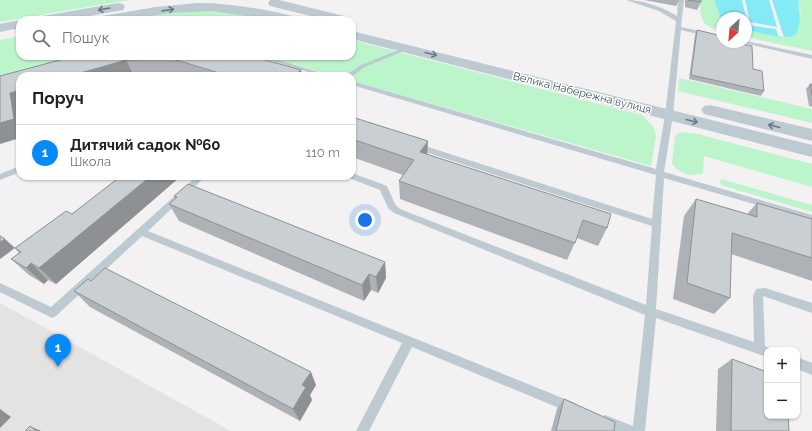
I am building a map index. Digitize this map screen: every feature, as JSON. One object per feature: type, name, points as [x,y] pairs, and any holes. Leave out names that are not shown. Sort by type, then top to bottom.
[{"type":"street","points":[[66,16],[157,0]]},
{"type":"street","points":[[253,0],[266,1],[328,16]]},
{"type":"street","points":[[129,16],[175,9],[210,7],[264,13],[276,16]]},
{"type":"street","name":"Велика Набережна вулиця","points":[[356,23],[670,107],[812,151]]},
{"type":"street","points":[[0,28],[16,25]]},
{"type":"street","points":[[0,38],[16,36]]},
{"type":"street","name":"Велика Набережна вулиця","points":[[356,36],[670,107],[812,135]]},
{"type":"lane","points":[[629,0],[653,6],[667,12],[679,24],[716,36]]},
{"type":"lane","points":[[639,431],[651,312],[660,173],[670,107],[681,0]]},
{"type":"lane","points":[[752,44],[812,57]]},
{"type":"lane","points":[[354,72],[363,66],[408,48]]},
{"type":"lane","points":[[273,60],[314,72]]},
{"type":"lane","points":[[356,84],[812,218]]},
{"type":"lane","points":[[411,144],[657,224]]},
{"type":"lane","points":[[0,177],[16,171]]},
{"type":"lane","points":[[356,178],[384,188],[391,206],[397,211],[651,312],[763,351],[758,296],[760,292],[765,292],[812,308]]},
{"type":"lane","points":[[0,287],[52,313],[198,180]]},
{"type":"lane","points":[[141,232],[578,410]]},
{"type":"lane","points":[[362,431],[409,341]]},
{"type":"lane","points":[[800,364],[812,369]]},
{"type":"lane","points":[[593,416],[630,431]]},
{"type":"shaded area","points":[[0,303],[231,431],[0,431]]},
{"type":"green space","points":[[0,0],[129,0],[35,16],[16,16],[16,19],[0,22]]},
{"type":"green space","points":[[700,0],[714,0],[719,12],[716,12],[716,30],[706,25],[701,13]]},
{"type":"green space","points":[[798,0],[812,0],[812,51],[752,38],[752,31],[784,37],[801,13]]},
{"type":"green space","points":[[207,10],[257,16],[141,16],[177,11]]},
{"type":"green space","points":[[16,37],[16,60],[71,60],[26,72],[16,72],[16,75],[0,79],[0,40]]},
{"type":"green space","points":[[356,41],[642,115],[652,125],[656,136],[651,166],[356,82],[356,72],[320,72],[280,60],[356,60]]},
{"type":"green space","points":[[679,78],[812,109],[812,123],[678,91]]},
{"type":"green space","points":[[683,132],[697,134],[812,164],[812,187],[704,156],[703,173],[694,175],[686,174],[678,170],[672,164],[675,137],[678,133]]},
{"type":"green space","points":[[721,179],[812,205],[812,212],[724,186],[720,184]]},
{"type":"water","points":[[714,0],[798,0],[800,14],[799,25],[796,34],[793,36],[783,37],[770,35],[752,31],[752,12],[719,12]]},
{"type":"pier","points":[[742,0],[745,0],[748,12],[745,12]]},
{"type":"pier","points":[[769,0],[772,0],[784,37],[778,36],[776,29],[752,26],[752,22],[777,27]]},
{"type":"building","points":[[688,0],[701,0],[701,2]]},
{"type":"building","points":[[697,30],[716,35],[716,48],[752,48],[752,46],[753,69],[762,71],[764,91],[691,75]]},
{"type":"building","points":[[60,60],[126,60],[84,72],[16,72],[16,91],[10,93],[14,119],[0,123],[0,76]]},
{"type":"building","points":[[176,60],[265,60],[301,70],[299,72],[216,72]]},
{"type":"building","points":[[810,84],[812,84],[812,95]]},
{"type":"building","points":[[356,118],[428,141],[420,152],[611,214],[607,228],[583,220],[575,243],[399,181],[414,160],[356,140]]},
{"type":"building","points":[[116,180],[146,180],[39,268],[31,263],[26,268],[11,259],[21,252],[15,248],[66,211],[72,214]]},
{"type":"building","points":[[188,184],[385,262],[376,277],[369,274],[362,285],[169,204],[177,197],[174,196]]},
{"type":"building","points":[[696,199],[757,217],[757,203],[812,219],[812,258],[732,233],[730,298],[687,283]]},
{"type":"building","points":[[0,236],[5,239],[0,242]]},
{"type":"building","points":[[105,268],[311,372],[302,385],[306,387],[293,409],[74,291],[88,279],[91,281]]},
{"type":"building","points":[[732,359],[764,371],[764,419],[788,419],[789,431],[731,431]]},
{"type":"building","points":[[564,399],[615,422],[614,431],[556,431]]},
{"type":"building","points":[[30,426],[37,431],[25,431]]},
{"type":"place","name":"Дитячий садок №60","points":[[58,367]]}]
